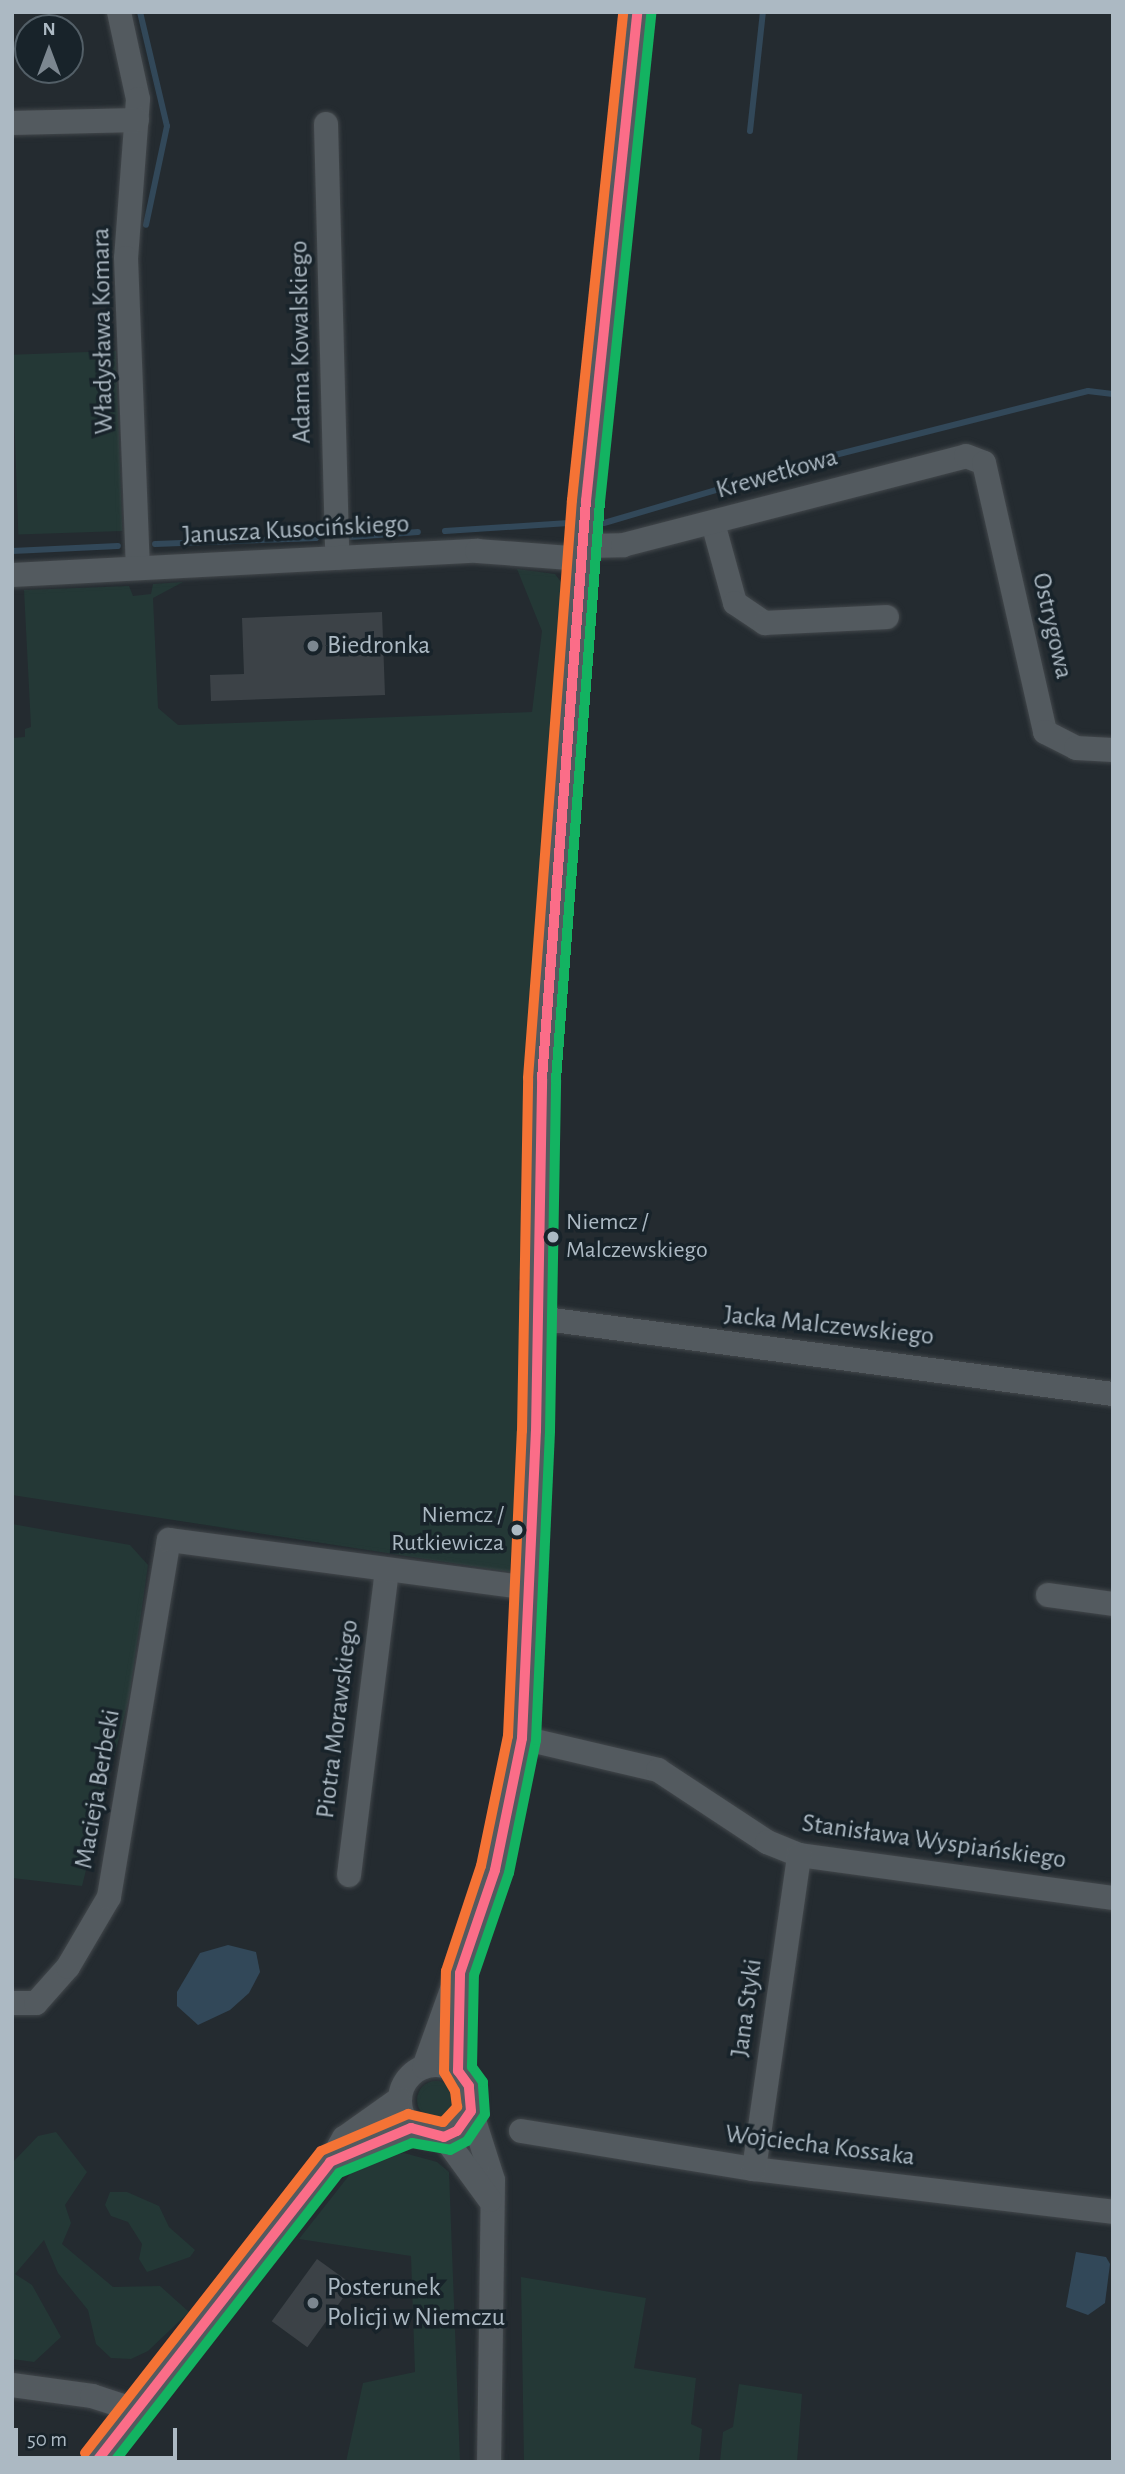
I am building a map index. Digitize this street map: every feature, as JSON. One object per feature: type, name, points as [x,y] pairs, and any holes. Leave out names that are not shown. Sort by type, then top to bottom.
[{"type":"street","name":"Władysława Komara","points":[[119,12],[136,74],[138,120],[126,258],[138,568]]},
{"type":"street","points":[[424,2067],[495,1870],[522,1738],[530,1588],[542,1079],[583,553],[637,12]]},
{"type":"street","points":[[12,123],[138,120]]},
{"type":"street","name":"Adama Kowalskiego","points":[[326,124],[337,558]]},
{"type":"street","name":"Krewetkowa","points":[[583,553],[713,523],[945,458],[966,456],[984,463]]},
{"type":"street","name":"Ostrygowa","points":[[984,463],[1045,732],[1076,748],[1113,750]]},
{"type":"street","points":[[713,523],[735,603],[765,623],[887,617]]},
{"type":"street","name":"Janusza Kusocińskiego","points":[[12,575],[477,551],[583,553]]},
{"type":"street","name":"Jacka Malczewskiego","points":[[538,1318],[1113,1395]]},
{"type":"street","name":"Macieja Berbeki","points":[[12,2003],[36,2003],[68,1967],[109,1897],[169,1540],[387,1570]]},
{"type":"street","points":[[387,1570],[530,1588]]},
{"type":"street","name":"Piotra Morawskiego","points":[[349,1875],[387,1570]]},
{"type":"street","points":[[1048,1595],[1113,1605]]},
{"type":"street","name":"Stanisława Wyspiańskiego","points":[[522,1738],[658,1770],[767,1842],[799,1855],[1113,1898]]},
{"type":"street","name":"Jana Styki","points":[[754,2169],[799,1855]]},
{"type":"street","points":[[458,2071],[460,1972]]},
{"type":"street","points":[[96,2462],[330,2162],[344,2138],[399,2099],[406,2079],[424,2067],[436,2064],[458,2071],[469,2086],[471,2111],[492,2165],[492,2407],[489,2462]]},
{"type":"street","points":[[399,2099],[411,2128]]},
{"type":"street","points":[[444,2137],[457,2131],[471,2111]]},
{"type":"street","points":[[330,2162],[411,2128],[444,2137],[490,2200]]},
{"type":"street","name":"Wojciecha Kossaka","points":[[521,2130],[754,2169],[1113,2212]]},
{"type":"street","points":[[12,2385],[92,2396],[135,2410]]},
{"type":"street","points":[[492,2407],[500,2462]]},
{"type":"green space","points":[[116,351],[122,531],[18,535],[12,355]]},
{"type":"green space","points":[[517,569],[555,574],[564,586],[529,1277],[519,1279],[518,1290],[527,1293],[510,1572],[12,1495],[12,738],[25,737],[25,729],[31,727],[24,590],[129,586],[133,596],[151,594],[153,584],[183,582],[153,598],[158,708],[178,725],[532,712],[542,631]]},
{"type":"green space","points":[[12,1524],[130,1545],[148,1565],[129,1698],[82,1886],[12,1878]]},
{"type":"green space","points":[[436,2081],[449,2087],[455,2100],[449,2113],[436,2119],[423,2113],[417,2100],[423,2087]]},
{"type":"green space","points":[[56,2132],[87,2172],[65,2205],[71,2223],[62,2244],[113,2287],[160,2286],[189,2312],[148,2351],[131,2359],[111,2358],[96,2344],[88,2310],[58,2273],[44,2240],[15,2274],[32,2285],[61,2337],[34,2362],[12,2359],[12,2163],[38,2136]]},
{"type":"green space","points":[[404,2153],[437,2162],[449,2172],[460,2462],[346,2462],[363,2383],[415,2372],[411,2256],[299,2239],[362,2159]]},
{"type":"green space","points":[[110,2192],[127,2192],[159,2206],[169,2227],[195,2250],[190,2257],[147,2272],[139,2259],[142,2244],[128,2222],[111,2216],[105,2205]]},
{"type":"green space","points":[[521,2277],[646,2298],[634,2368],[696,2378],[691,2424],[702,2429],[699,2462],[524,2462]]},
{"type":"green space","points":[[739,2384],[802,2394],[797,2462],[720,2462],[723,2432],[733,2427]]},
{"type":"water","points":[[228,1945],[256,1952],[260,1972],[249,1993],[230,2010],[198,2025],[177,2006],[177,1992],[200,1953]]},
{"type":"water","points":[[1076,2252],[1106,2257],[1110,2264],[1105,2303],[1088,2315],[1066,2307]]},
{"type":"building","name":"Biedronka","points":[[382,612],[385,695],[211,701],[210,675],[244,674],[242,618]]},
{"type":"building","name":"Posterunek Policji w Niemczu","points":[[317,2259],[353,2285],[307,2347],[272,2321]]},
{"type":"waterway","points":[[140,12],[167,126],[146,225]]},
{"type":"waterway","points":[[750,131],[763,12]]},
{"type":"waterway","points":[[604,523],[831,456],[1088,391],[1113,394]]},
{"type":"waterway","points":[[445,531],[569,523]]},
{"type":"waterway","points":[[350,537],[418,532]]},
{"type":"waterway","points":[[155,544],[316,538]]},
{"type":"waterway","points":[[12,551],[118,546]]},
{"type":"transit line","points":[[85,2453],[321,2151],[408,2114],[443,2122],[457,2107],[455,2091],[444,2072],[446,1971],[481,1866],[508,1736],[522,1431],[528,1078],[572,500],[623,12]]},
{"type":"transit line","points":[[96,2462],[330,2162],[411,2128],[444,2137],[457,2131],[471,2111],[469,2086],[458,2071],[460,1973],[495,1870],[522,1738],[536,1431],[542,1079],[586,501],[637,12]]},
{"type":"transit line","points":[[114,2462],[339,2173],[412,2143],[450,2150],[467,2141],[485,2114],[483,2082],[472,2067],[474,1975],[509,1873],[536,1740],[550,1431],[556,1080],[600,502],[651,13]]},
{"type":"place","name":"Biedronka","points":[[313,646]]},
{"type":"place","name":"Niemcz / Malczewskiego","points":[[553,1237]]},
{"type":"place","name":"Niemcz / Rutkiewicza","points":[[517,1530]]},
{"type":"place","name":"Posterunek Policji w Niemczu","points":[[313,2303]]}]
